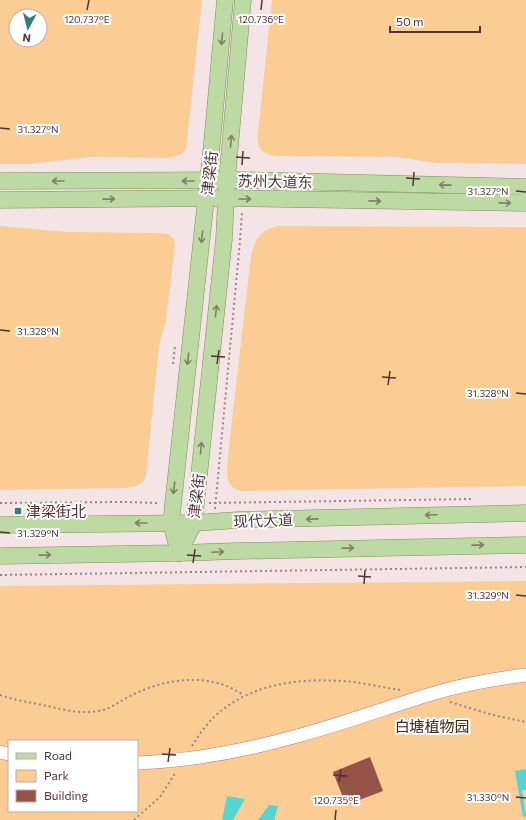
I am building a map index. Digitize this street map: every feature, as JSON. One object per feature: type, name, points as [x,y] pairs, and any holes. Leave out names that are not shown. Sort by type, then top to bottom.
[{"type":"main road","name":"津梁街","points":[[179,553],[171,523],[208,180],[225,0]]},
{"type":"main road","name":"津梁街","points":[[179,553],[194,523],[224,239],[227,180],[243,0]]},
{"type":"main road","name":"苏州大道东","points":[[0,182],[227,180],[526,187]]},
{"type":"main road","name":"苏州大道东","points":[[0,200],[226,198],[526,203]]},
{"type":"main road","name":"现代大道","points":[[0,525],[194,523],[526,513]]},
{"type":"main road","name":"现代大道","points":[[0,556],[526,545]]},
{"type":"lane","points":[[138,763],[185,759],[242,749],[286,739],[427,695],[486,681],[526,675]]},
{"type":"path","points":[[214,522],[240,241],[242,199]]},
{"type":"path","points":[[195,503],[478,499]]},
{"type":"path","points":[[0,503],[173,503]]},
{"type":"path","points":[[0,575],[526,567]]},
{"type":"path","points":[[0,695],[56,709],[84,712],[108,709],[144,690],[165,683],[183,680],[200,680],[220,684],[243,695]]},
{"type":"path","points":[[134,820],[160,797],[198,738],[213,718],[243,695],[283,683],[323,680],[351,682],[404,690]]},
{"type":"path","points":[[427,695],[493,715],[526,722]]},
{"type":"green space","points":[[0,0],[202,0],[186,150],[180,155],[169,158],[92,157],[30,164],[0,164]]},
{"type":"green space","points":[[272,0],[526,0],[526,164],[436,163],[396,157],[275,156],[266,153],[260,149],[258,133]]},
{"type":"green space","points":[[0,226],[67,232],[158,233],[168,234],[174,239],[175,246],[166,321],[159,346],[146,476],[143,482],[138,485],[126,488],[0,490]]},
{"type":"green space","points":[[277,226],[526,227],[526,486],[244,491],[231,486],[228,481],[227,468],[251,255],[259,236],[266,230]]},
{"type":"green space","name":"白塘植物园","points":[[526,581],[526,820],[0,820],[0,586]]},
{"type":"water","points":[[526,769],[526,790],[522,790],[526,816],[523,817],[515,771]]},
{"type":"water","points":[[227,796],[245,799],[233,820],[222,820]]},
{"type":"water","points":[[269,805],[278,806],[274,820],[258,820]]},
{"type":"building","points":[[370,757],[383,791],[346,805],[333,772]]},
{"type":"place","name":"津梁街北","points":[[18,511]]}]
